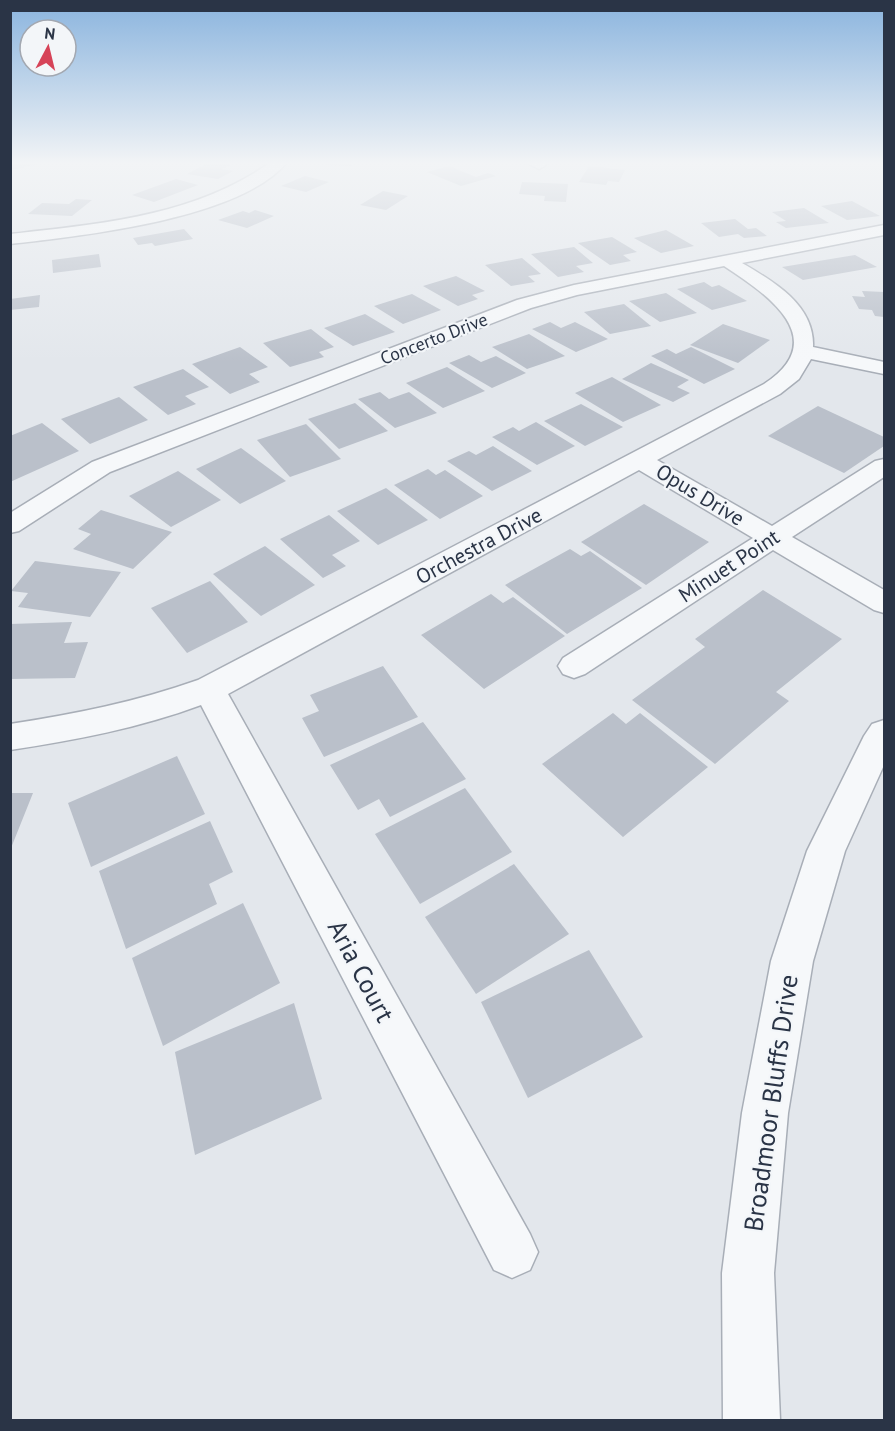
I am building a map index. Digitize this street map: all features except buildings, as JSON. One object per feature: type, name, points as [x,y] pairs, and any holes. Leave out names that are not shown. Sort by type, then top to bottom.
[{"type":"street","points":[[10,239],[80,229]]},
{"type":"street","name":"Concerto Drive","points":[[10,525],[101,467],[524,304],[574,290],[881,233]]},
{"type":"street","points":[[726,260],[772,291],[792,309],[802,328],[803,351],[885,368]]},
{"type":"street","name":"Orchestra Drive","points":[[10,737],[78,727],[151,710],[209,689],[772,389],[794,372],[803,351]]},
{"type":"street","name":"Opus Drive","points":[[640,460],[885,603]]},
{"type":"street","name":"Minuet Point","points":[[574,666],[885,466]]},
{"type":"street","name":"Aria Court","points":[[209,689],[512,1252]]},
{"type":"street","name":"Broadmoor Bluffs Drive","points":[[752,1420],[748,1273],[765,1113],[792,961],[826,851],[876,746],[885,733]]}]
